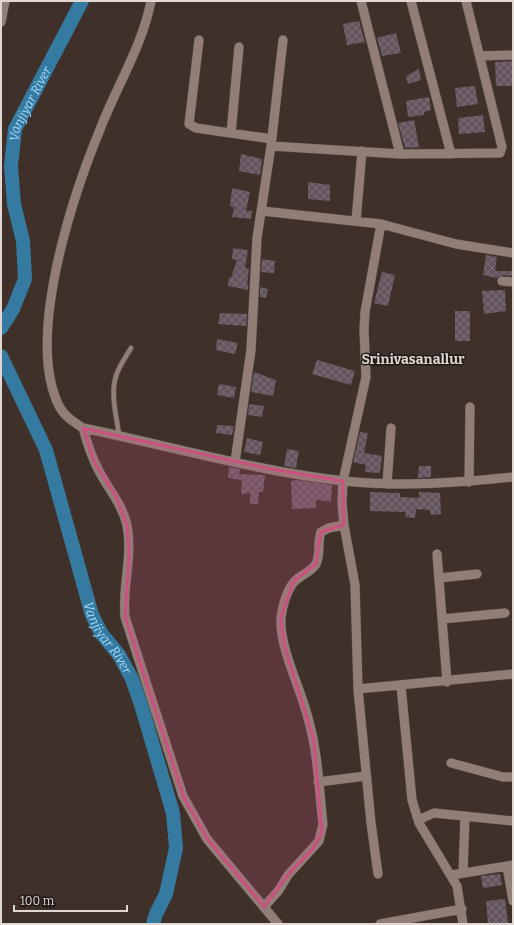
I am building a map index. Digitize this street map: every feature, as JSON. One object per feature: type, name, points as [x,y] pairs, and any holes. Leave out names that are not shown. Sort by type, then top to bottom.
[{"type":"street","points":[[1,22],[5,1]]},
{"type":"street","points":[[151,1],[143,33],[100,128],[56,264],[49,311],[47,349],[54,392],[59,407],[69,418],[83,428],[235,462],[343,481],[387,484],[427,484],[469,482],[513,477]]},
{"type":"street","points":[[361,1],[400,154]]},
{"type":"street","points":[[411,1],[451,154]]},
{"type":"street","points":[[199,40],[189,124],[196,128],[231,133],[272,142],[362,151],[400,154],[500,153],[502,147],[466,1]]},
{"type":"street","points":[[235,462],[251,350],[257,238],[272,142],[283,40]]},
{"type":"street","points":[[231,133],[239,47]]},
{"type":"street","points":[[480,56],[513,55]]},
{"type":"street","points":[[356,221],[362,151]]},
{"type":"street","points":[[262,211],[381,224],[456,244],[513,253]]},
{"type":"street","points":[[378,874],[370,823],[358,689],[354,585],[344,525],[342,503],[343,481],[366,377],[364,330],[365,312],[381,224]]},
{"type":"street","points":[[502,281],[513,282]]},
{"type":"street","points":[[469,482],[470,407]]},
{"type":"street","points":[[83,428],[94,462],[115,495],[127,526],[129,557],[124,586],[125,617],[183,796],[207,839],[278,924]]},
{"type":"street","points":[[387,484],[391,428]]},
{"type":"street","points":[[264,907],[279,890],[288,875],[314,849],[319,841],[323,824],[314,740],[285,647],[281,618],[289,592],[294,582],[311,570],[316,564],[318,556],[318,539],[322,532],[328,528],[344,525]]},
{"type":"street","points":[[437,554],[447,682]]},
{"type":"street","points":[[439,578],[477,574]]},
{"type":"street","points":[[442,619],[505,613]]},
{"type":"street","points":[[358,689],[447,682],[513,674]]},
{"type":"street","points":[[401,686],[412,800],[418,820],[452,875],[460,897],[463,924]]},
{"type":"street","points":[[451,763],[503,777],[513,777]]},
{"type":"street","points":[[318,782],[366,776]]},
{"type":"street","points":[[418,820],[434,813],[513,821]]},
{"type":"street","points":[[463,873],[465,816]]},
{"type":"street","points":[[452,875],[510,866],[513,901]]},
{"type":"street","points":[[380,924],[462,909]]},
{"type":"lane","points":[[119,436],[113,394],[114,384],[116,374],[131,348]]},
{"type":"highlighted area","points":[[83,428],[271,469],[343,481],[344,525],[321,532],[316,564],[294,581],[281,618],[285,647],[314,740],[322,833],[313,849],[288,875],[264,907],[207,839],[183,796],[125,617],[129,557],[127,526],[115,495],[94,462]]},
{"type":"building","points":[[359,21],[365,42],[347,45],[343,24]]},
{"type":"building","points":[[396,33],[401,53],[382,56],[377,38]]},
{"type":"building","points":[[513,61],[513,86],[496,86],[495,62]]},
{"type":"building","points":[[419,69],[421,80],[408,84],[406,76]]},
{"type":"building","points":[[475,86],[478,104],[457,107],[455,88]]},
{"type":"building","points":[[429,97],[431,110],[424,112],[424,115],[408,117],[406,101]]},
{"type":"building","points":[[483,115],[485,132],[459,134],[458,118]]},
{"type":"building","points":[[414,120],[419,147],[405,148],[398,123]]},
{"type":"building","points":[[241,154],[262,159],[260,175],[239,171]]},
{"type":"building","points":[[308,182],[330,185],[330,201],[308,199]]},
{"type":"building","points":[[232,188],[250,192],[246,211],[252,211],[251,219],[232,217],[234,207],[230,206]]},
{"type":"building","points":[[233,248],[248,250],[245,268],[249,269],[247,284],[248,290],[228,286],[229,277],[231,278],[237,260],[232,259]]},
{"type":"building","points":[[486,255],[497,257],[495,271],[513,271],[513,276],[502,275],[497,278],[483,275]]},
{"type":"building","points":[[262,259],[275,261],[274,273],[261,272]]},
{"type":"building","points":[[382,272],[395,275],[388,306],[374,303]]},
{"type":"building","points":[[260,287],[268,289],[266,298],[260,297]]},
{"type":"building","points":[[505,290],[506,311],[484,314],[482,291]]},
{"type":"building","points":[[455,311],[470,311],[470,341],[455,341]]},
{"type":"building","points":[[220,313],[247,314],[246,326],[218,324]]},
{"type":"building","points":[[217,339],[238,343],[235,354],[216,350]]},
{"type":"building","points":[[317,360],[355,371],[351,385],[312,374]]},
{"type":"building","points":[[254,372],[276,380],[273,396],[251,392]]},
{"type":"building","points":[[219,384],[236,387],[234,398],[217,395]]},
{"type":"building","points":[[249,404],[264,406],[262,417],[248,415]]},
{"type":"building","points":[[217,425],[234,426],[232,435],[216,433]]},
{"type":"building","points":[[360,432],[368,433],[364,453],[382,456],[380,473],[365,472],[366,465],[353,462]]},
{"type":"building","points":[[247,438],[263,442],[260,455],[244,452]]},
{"type":"building","points":[[287,449],[299,451],[296,468],[284,466]]},
{"type":"building","points":[[419,466],[431,466],[431,477],[418,478]]},
{"type":"building","points":[[229,467],[240,469],[239,474],[265,475],[263,492],[259,492],[258,504],[250,504],[250,493],[241,494],[242,480],[228,478]]},
{"type":"building","points":[[298,480],[332,485],[331,502],[316,500],[316,508],[292,509],[291,481]]},
{"type":"building","points":[[370,492],[400,493],[400,497],[419,498],[419,492],[440,493],[441,514],[431,515],[430,510],[416,509],[415,518],[405,517],[406,512],[370,511]]},
{"type":"building","points":[[500,874],[502,885],[483,888],[481,876]]},
{"type":"building","points":[[505,899],[508,923],[488,924],[486,901]]},
{"type":"waterway","name":"Vanjiyar River","points":[[1,328],[13,309],[25,279],[23,241],[14,204],[11,166],[15,129],[82,1]]},
{"type":"waterway","name":"Vanjiyar River","points":[[1,356],[46,450],[92,615],[101,633],[119,655],[132,679],[173,813],[176,848],[166,894],[156,914],[153,924]]},
{"type":"district","name":"Srinivasanallur","points":[[413,359]]}]
